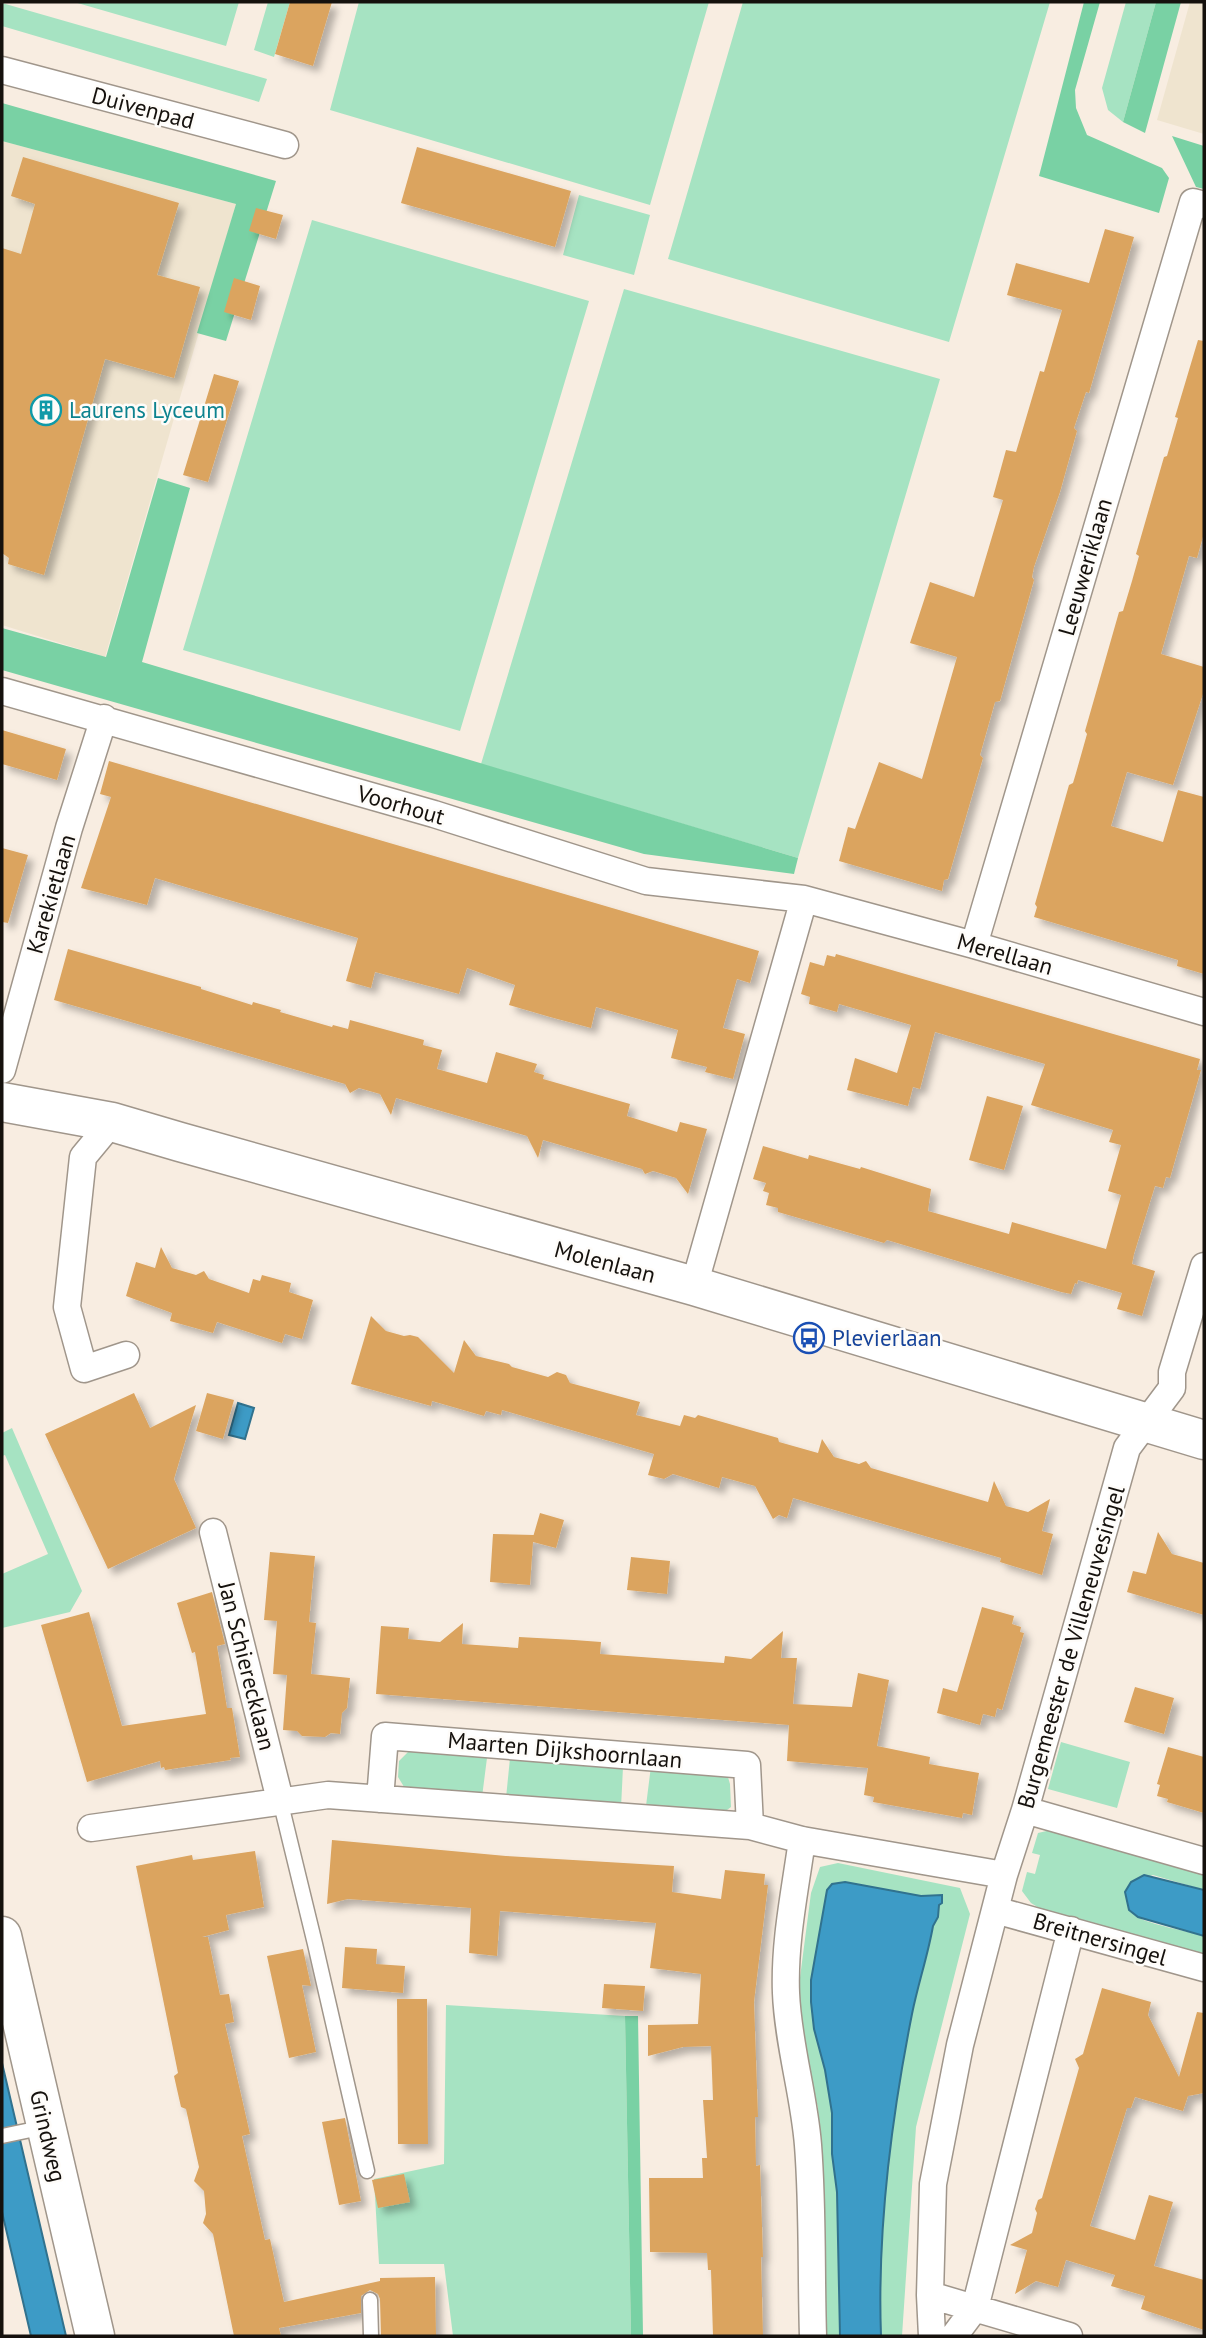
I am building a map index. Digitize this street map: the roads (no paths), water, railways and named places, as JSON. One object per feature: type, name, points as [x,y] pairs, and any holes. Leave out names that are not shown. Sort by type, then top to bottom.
[{"type":"main road","name":"Molenlaan","points":[[2,1102],[111,1122],[694,1286],[1204,1440]]},
{"type":"main road","name":"Grindweg","points":[[2,1936],[35,2129],[95,2336]]},
{"type":"street","name":"Duivenpad","points":[[2,70],[285,145]]},
{"type":"street","name":"Leeuweriklaan","points":[[974,945],[1193,202],[1204,205]]},
{"type":"street","name":"Voorhout","points":[[2,691],[435,814],[646,881],[804,898]]},
{"type":"street","name":"Karekietlaan","points":[[2,1070],[69,828],[104,718]]},
{"type":"street","name":"Merellaan","points":[[804,898],[1204,1012]]},
{"type":"street","points":[[694,1286],[804,898]]},
{"type":"street","points":[[111,1122],[83,1157],[68,1307],[83,1369],[126,1355]]},
{"type":"street","name":"Burgemeester de Villeneuvesingel","points":[[932,2336],[930,2295],[933,2184],[960,2045],[1004,1875],[1025,1810],[1127,1448],[1172,1388],[1172,1372],[1204,1266]]},
{"type":"street","name":"Jan Schierecklaan","points":[[214,1532],[280,1800]]},
{"type":"street","name":"Maarten Dijkshoornlaan","points":[[380,1799],[385,1736],[747,1765],[750,1826]]},
{"type":"street","points":[[91,1828],[328,1795],[750,1826],[802,1840],[1004,1875]]},
{"type":"street","points":[[1025,1810],[1204,1861]]},
{"type":"street","points":[[802,1840],[787,1944],[786,1992],[788,2022],[808,2146],[813,2336]]},
{"type":"street","name":"Breitnersingel","points":[[995,1910],[1204,1968]]},
{"type":"street","points":[[954,2336],[975,2308],[1071,1930]]},
{"type":"street","points":[[930,2295],[1069,2336]]},
{"type":"lane","points":[[280,1800],[367,2171]]},
{"type":"lane","points":[[2,2136],[35,2129]]},
{"type":"lane","points":[[370,2300],[371,2336]]},
{"type":"water","points":[[238,1403],[254,1408],[245,1439],[229,1435]]},
{"type":"water","points":[[1144,1875],[1204,1890],[1204,1936],[1138,1917],[1129,1910],[1125,1892],[1131,1882]]},
{"type":"water","points":[[845,1882],[921,1896],[942,1895],[912,2014],[892,2134],[881,2255],[881,2336],[840,2336],[837,2192],[832,2154],[832,2113],[811,2002],[811,1980],[827,1890],[832,1884]]},
{"type":"water","points":[[2,2063],[66,2336],[31,2336],[2,2212]]},
{"type":"place","name":"Laurens Lyceum","points":[[46,410]]},
{"type":"place","name":"Plevierlaan","points":[[809,1338]]}]
